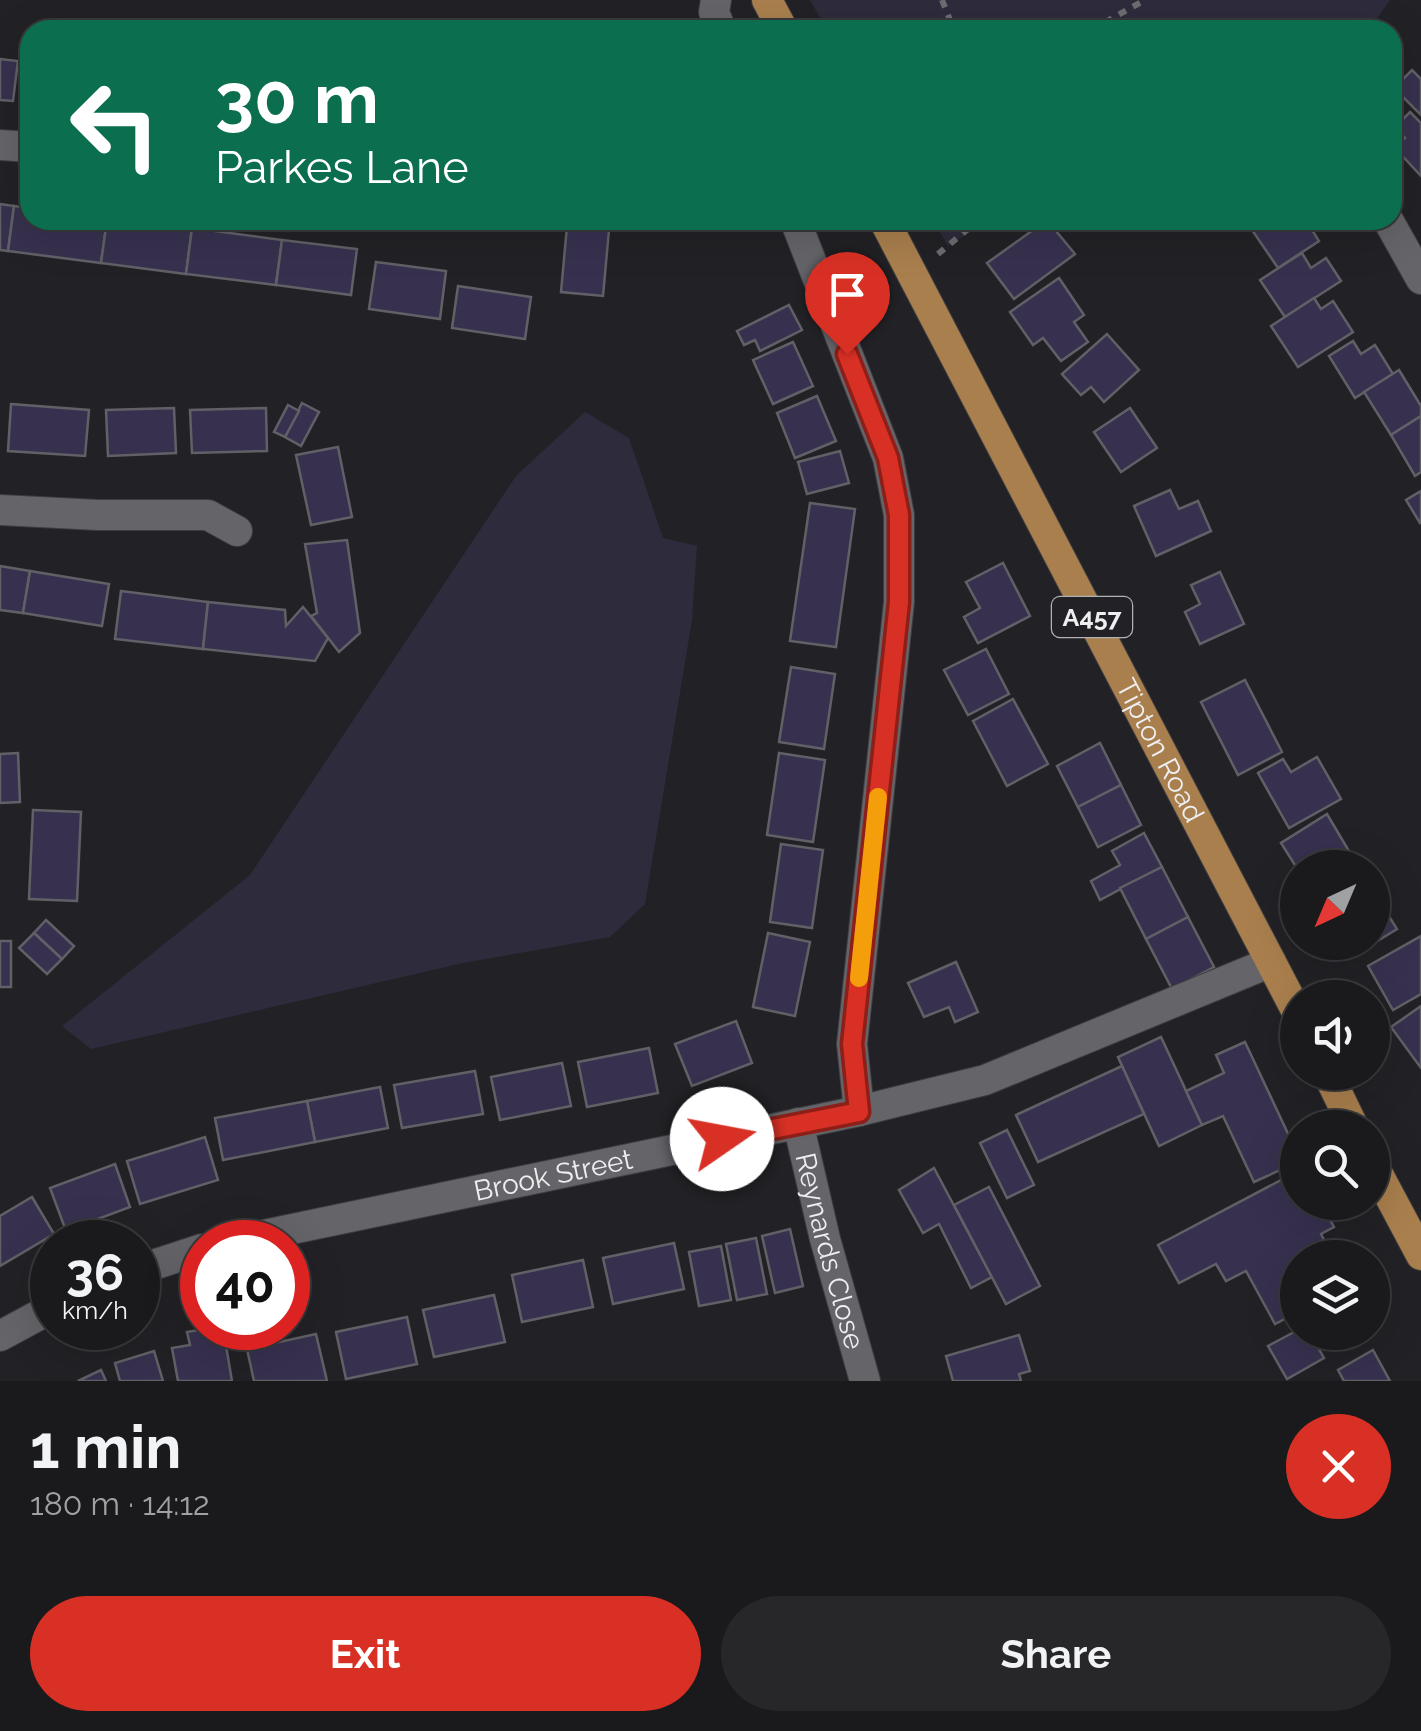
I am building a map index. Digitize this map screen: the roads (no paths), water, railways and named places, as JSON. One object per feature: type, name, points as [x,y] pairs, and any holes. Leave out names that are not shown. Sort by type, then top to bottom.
[{"type":"main road","name":"Tipton Road","points":[[889,230],[1280,980]]},
{"type":"main road","points":[[1390,1197],[1421,1255]]},
{"type":"street","points":[[798,230],[888,458],[899,515],[899,602],[852,1044],[859,1112]]},
{"type":"street","points":[[1394,230],[1420,273]]},
{"type":"street","points":[[0,510],[98,516],[208,515],[237,531]]},
{"type":"street","name":"Brook Street","points":[[310,1225],[859,1112],[984,1080],[1271,962]]},
{"type":"street","name":"Reynards Close","points":[[798,1123],[824,1239],[865,1381]]},
{"type":"street","points":[[0,1336],[30,1320]]}]
